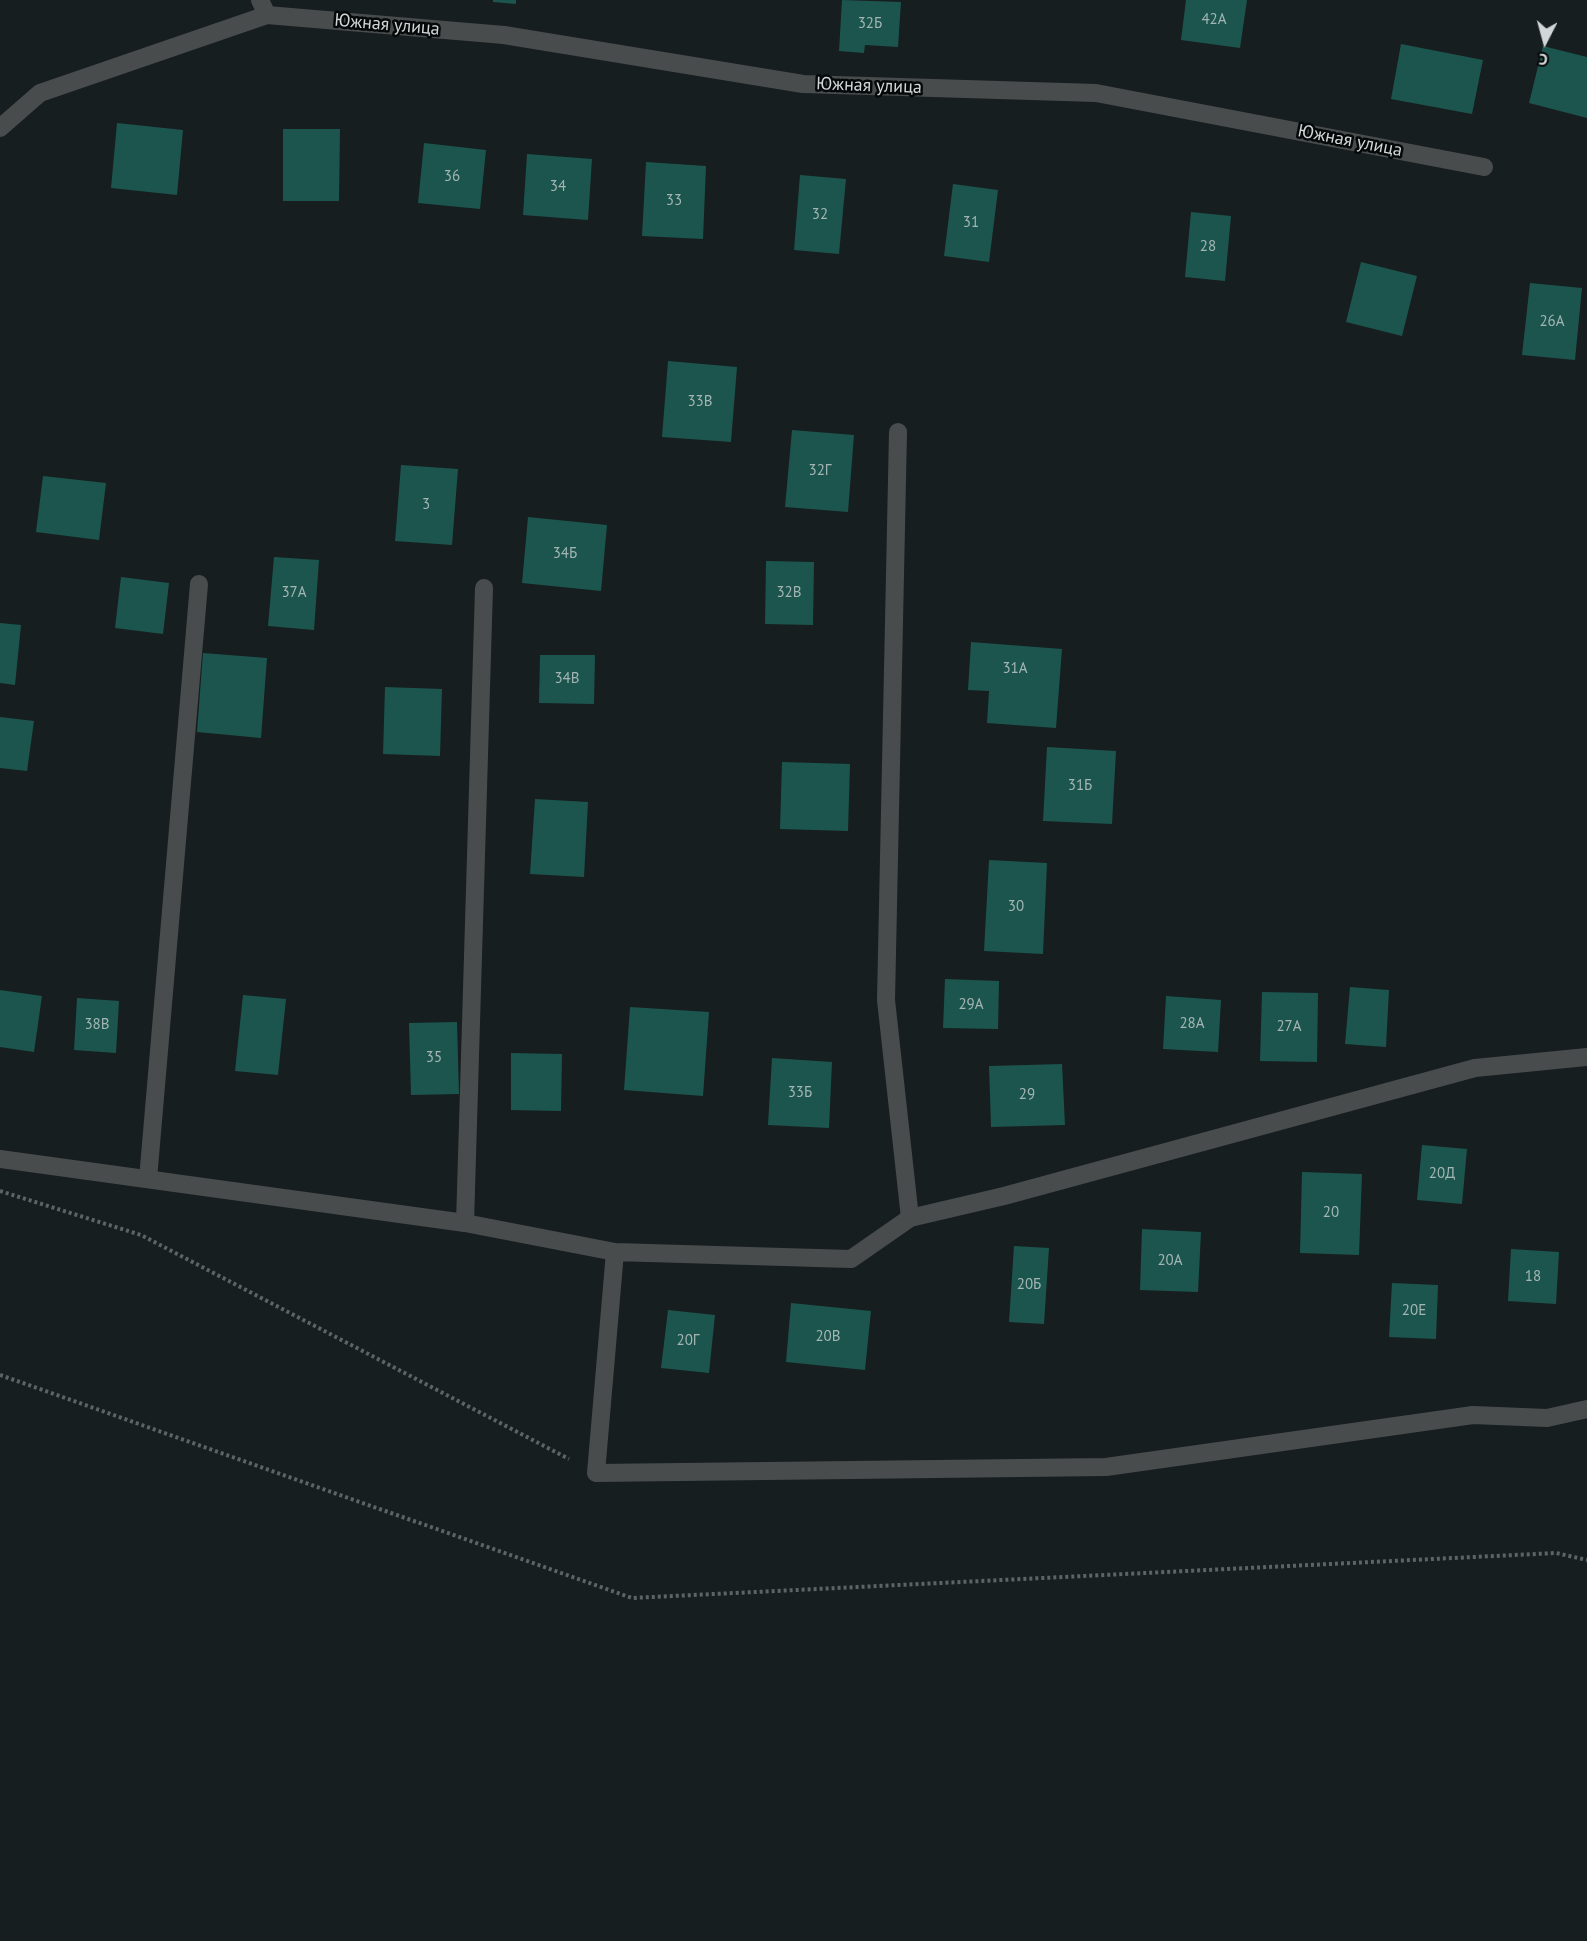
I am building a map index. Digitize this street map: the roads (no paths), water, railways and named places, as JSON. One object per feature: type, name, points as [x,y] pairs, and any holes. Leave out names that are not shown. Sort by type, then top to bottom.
[{"type":"street","points":[[0,128],[40,93],[264,7]]},
{"type":"street","name":"Южная улица","points":[[264,7],[504,35],[803,84],[1096,93],[1484,167]]},
{"type":"street","points":[[898,432],[886,1000],[910,1218]]},
{"type":"street","points":[[148,1179],[200,584]]},
{"type":"street","points":[[465,1223],[484,588]]},
{"type":"street","points":[[0,1159],[465,1223],[615,1252],[851,1259],[910,1218],[1004,1196],[1475,1068],[1587,1057]]},
{"type":"street","points":[[615,1252],[596,1473],[1106,1467],[1473,1415],[1547,1418],[1587,1409]]}]
